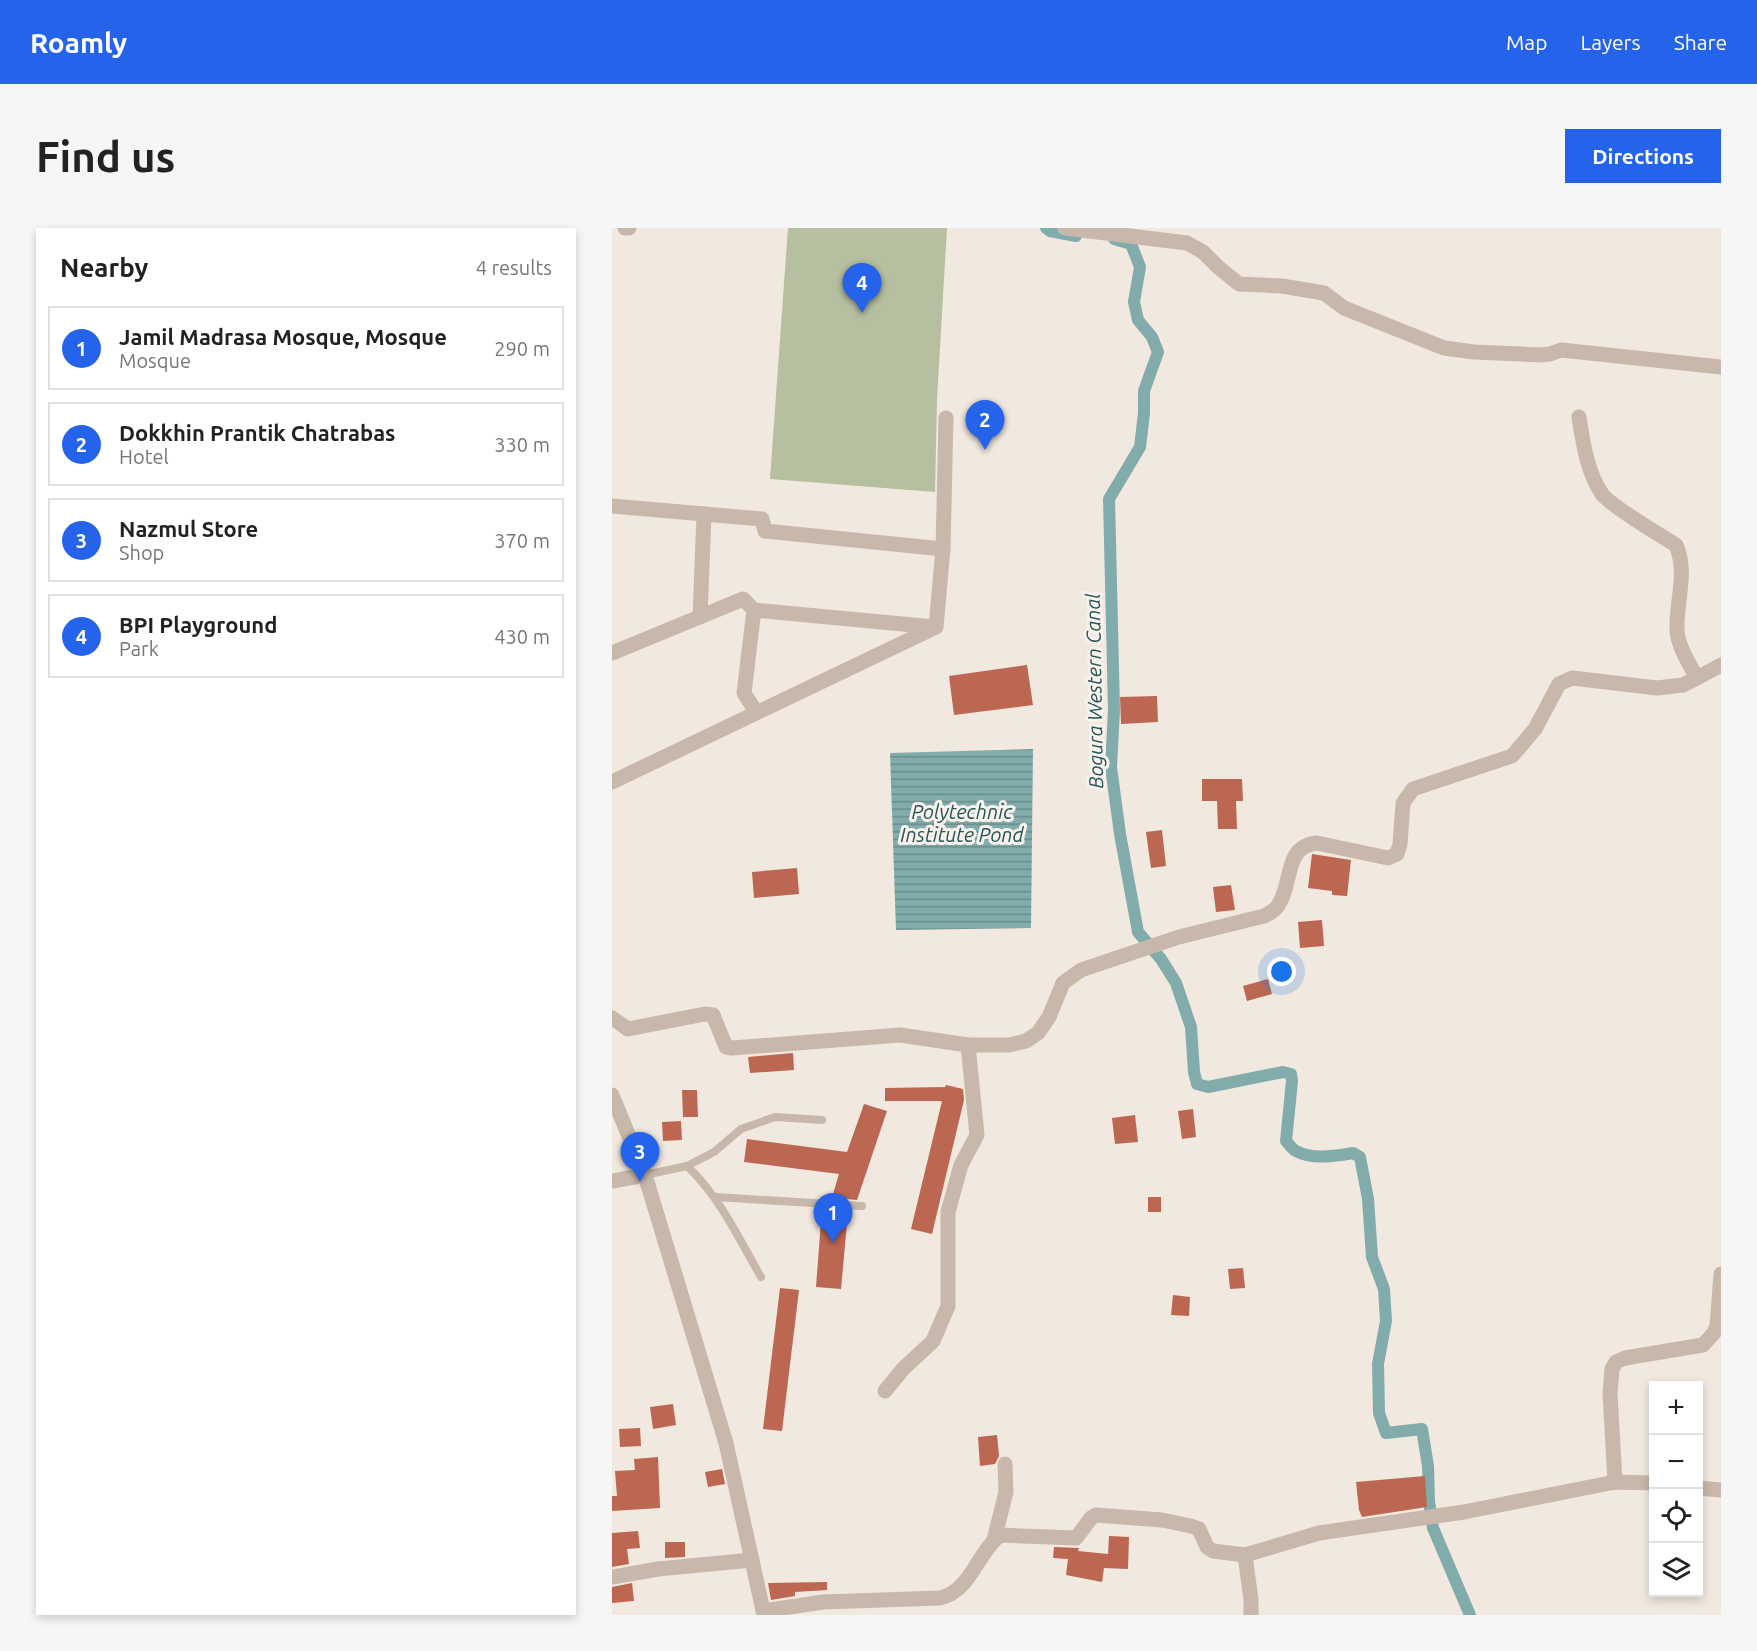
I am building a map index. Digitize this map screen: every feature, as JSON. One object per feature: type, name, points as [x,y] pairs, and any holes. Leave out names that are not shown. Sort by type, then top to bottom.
[{"type":"street","points":[[1065,228],[1096,233],[1122,231],[1147,239],[1187,243],[1203,252],[1239,284],[1282,286],[1324,293],[1344,308],[1444,348],[1474,352],[1540,355],[1561,350],[1721,368]]},
{"type":"street","points":[[1579,417],[1585,452],[1603,496],[1676,545],[1682,558],[1677,629],[1679,641],[1696,678]]},
{"type":"street","points":[[936,627],[944,549],[946,418]]},
{"type":"street","points":[[612,506],[762,519],[765,531],[944,549]]},
{"type":"street","points":[[699,617],[704,514]]},
{"type":"street","points":[[612,653],[743,599],[754,610],[936,627]]},
{"type":"street","points":[[754,610],[744,693],[756,712]]},
{"type":"street","points":[[612,782],[936,627]]},
{"type":"street","points":[[612,1018],[628,1029],[705,1014],[713,1015],[726,1047],[732,1048],[900,1035],[968,1045],[1009,1045],[1026,1041],[1038,1033],[1049,1017],[1063,983],[1082,970],[1179,936],[1264,916],[1274,910],[1280,903],[1297,850],[1307,844],[1317,843],[1388,858],[1397,854],[1400,844],[1403,803],[1413,789],[1512,756],[1535,729],[1558,684],[1572,678],[1657,688],[1683,685],[1721,665]]},
{"type":"street","points":[[885,1391],[903,1369],[933,1341],[948,1306],[948,1212],[961,1166],[977,1135],[968,1045]]},
{"type":"street","points":[[612,1095],[645,1175],[726,1443],[764,1613],[823,1602],[951,1596],[1000,1535],[1076,1538],[1091,1518],[1096,1515],[1162,1520],[1191,1526],[1198,1530],[1207,1547],[1213,1551],[1245,1555],[1319,1533],[1444,1515],[1615,1482],[1649,1483]]},
{"type":"street","points":[[612,1181],[645,1175]]},
{"type":"street","points":[[1615,1482],[1610,1393],[1612,1369],[1616,1362],[1625,1358],[1703,1345],[1719,1327],[1721,1274]]},
{"type":"street","points":[[994,1540],[1006,1492],[1005,1464]]},
{"type":"street","points":[[1703,1488],[1721,1490]]},
{"type":"street","points":[[1245,1555],[1251,1615]]},
{"type":"street","points":[[612,1577],[658,1569],[752,1560]]},
{"type":"lane","points":[[645,1175],[687,1166],[714,1152],[741,1129],[775,1118],[822,1120]]},
{"type":"lane","points":[[687,1166],[715,1197],[761,1277]]},
{"type":"lane","points":[[715,1197],[862,1206]]},
{"type":"green space","points":[[788,228],[947,228],[937,399],[935,492],[770,479]]},
{"type":"water","name":"Polytechnic Institute Pond","points":[[1033,749],[1031,928],[896,930],[890,753]]},
{"type":"building","points":[[1027,665],[1033,705],[954,715],[949,676]]},
{"type":"building","points":[[1157,696],[1158,722],[1121,724],[1120,697]]},
{"type":"building","points":[[1202,779],[1242,779],[1243,801],[1236,801],[1237,829],[1218,829],[1217,801],[1202,801]]},
{"type":"building","points":[[1162,830],[1166,866],[1151,868],[1146,832]]},
{"type":"building","points":[[1312,854],[1351,860],[1347,896],[1332,895],[1332,891],[1308,888]]},
{"type":"building","points":[[797,868],[799,894],[754,898],[752,872]]},
{"type":"building","points":[[1231,885],[1235,910],[1216,912],[1213,887]]},
{"type":"building","points":[[1322,920],[1324,946],[1300,948],[1298,922]]},
{"type":"building","points":[[1268,979],[1272,994],[1247,1001],[1243,986]]},
{"type":"building","points":[[793,1053],[794,1070],[750,1073],[748,1057]]},
{"type":"building","points":[[946,1085],[963,1089],[964,1100],[932,1234],[911,1229],[942,1101],[885,1101],[885,1088],[945,1087]]},
{"type":"building","points":[[682,1090],[697,1090],[698,1117],[683,1117]]},
{"type":"building","points":[[864,1104],[887,1111],[857,1200],[833,1194],[839,1174],[744,1162],[747,1139],[847,1152]]},
{"type":"building","points":[[1193,1109],[1196,1137],[1182,1139],[1178,1111]]},
{"type":"building","points":[[1135,1115],[1138,1142],[1115,1144],[1112,1118]]},
{"type":"building","points":[[681,1121],[682,1140],[663,1141],[662,1122]]},
{"type":"building","points":[[1148,1197],[1161,1197],[1161,1212],[1148,1212]]},
{"type":"building","points":[[821,1221],[847,1223],[841,1289],[816,1287]]},
{"type":"building","points":[[1243,1268],[1245,1288],[1230,1289],[1228,1269]]},
{"type":"building","points":[[780,1288],[799,1290],[782,1431],[763,1429]]},
{"type":"building","points":[[1173,1295],[1190,1297],[1189,1316],[1171,1315]]},
{"type":"building","points":[[673,1404],[676,1425],[653,1429],[650,1407]]},
{"type":"building","points":[[640,1428],[641,1446],[620,1447],[619,1429]]},
{"type":"building","points":[[997,1435],[999,1456],[995,1464],[980,1466],[978,1437]]},
{"type":"building","points":[[658,1457],[660,1508],[612,1511],[612,1496],[617,1496],[615,1471],[635,1470],[634,1459]]},
{"type":"building","points":[[722,1469],[725,1484],[708,1487],[705,1472]]},
{"type":"building","points":[[1425,1476],[1427,1507],[1362,1517],[1356,1482]]},
{"type":"building","points":[[638,1531],[640,1548],[627,1549],[629,1564],[612,1567],[612,1533]]},
{"type":"building","points":[[1109,1536],[1129,1537],[1128,1569],[1104,1568],[1102,1582],[1066,1575],[1068,1559],[1053,1558],[1054,1547],[1079,1548],[1078,1551],[1108,1554]]},
{"type":"building","points":[[665,1542],[685,1542],[685,1557],[665,1558]]},
{"type":"building","points":[[827,1582],[827,1590],[795,1592],[795,1596],[771,1600],[768,1583]]},
{"type":"building","points":[[632,1583],[634,1601],[612,1603],[612,1587]]},
{"type":"waterway","name":"Bogura Western Canal","points":[[1046,228],[1050,231],[1076,236]]},
{"type":"waterway","name":"Bogura Western Canal","points":[[1114,239],[1131,244],[1140,267],[1134,302],[1138,320],[1152,337],[1158,352],[1144,391],[1140,447],[1109,499],[1114,710],[1111,767],[1120,834],[1138,932],[1161,959],[1176,983],[1191,1027],[1197,1084],[1208,1087],[1283,1072],[1291,1074],[1286,1141],[1295,1150],[1309,1156],[1324,1157],[1353,1153],[1360,1157],[1368,1199],[1372,1257],[1384,1289],[1386,1321],[1378,1364],[1379,1413],[1386,1433],[1422,1429],[1428,1466],[1429,1501],[1433,1528],[1470,1615]]},
{"type":"place","name":"BPI Playground","points":[[862,313]]},
{"type":"place","name":"Dokkhin Prantik Chatrabas","points":[[985,450]]},
{"type":"place","name":"Nazmul Store","points":[[640,1182]]},
{"type":"place","name":"Jamil Madrasa Mosque, Mosque","points":[[833,1243]]}]
